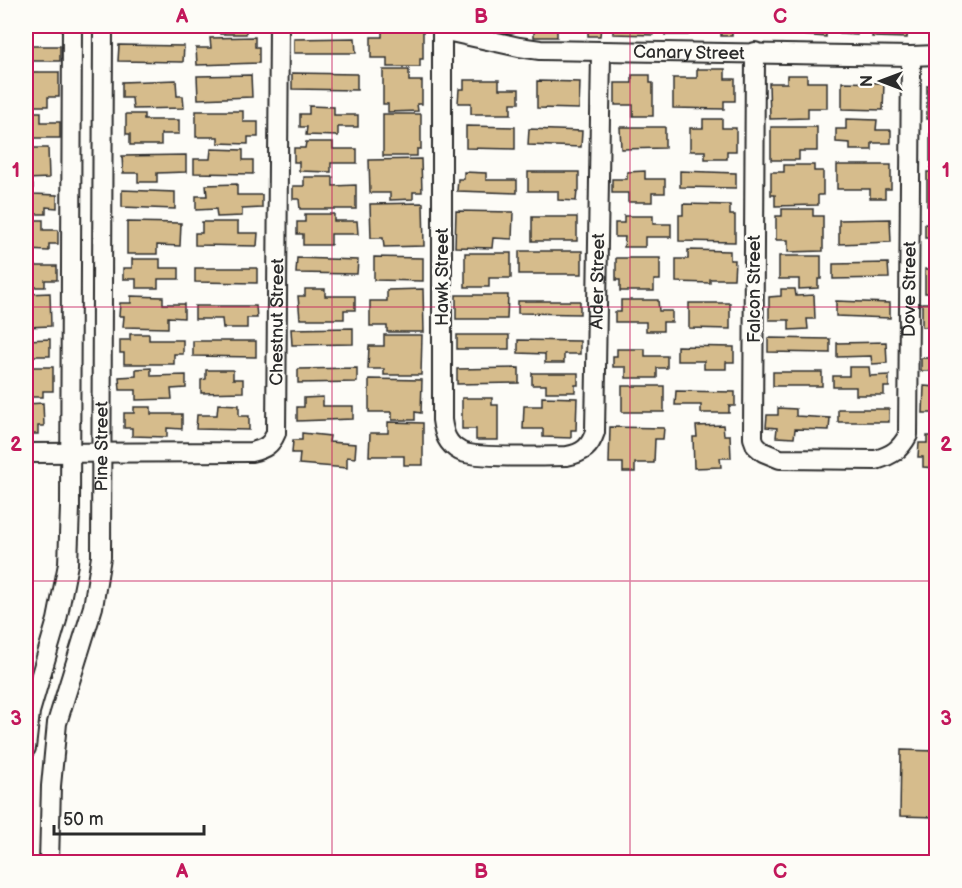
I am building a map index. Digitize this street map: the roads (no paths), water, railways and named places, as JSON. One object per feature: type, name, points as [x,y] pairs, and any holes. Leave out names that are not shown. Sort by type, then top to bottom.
[{"type":"street","name":"Pine Street","points":[[26,748],[30,712],[57,620],[68,564],[72,26]]},
{"type":"street","name":"Pine Street","points":[[49,862],[51,786],[57,723],[93,607],[101,557],[103,26]]},
{"type":"street","name":"Chestnut Street","points":[[26,453],[251,452],[263,450],[272,442],[276,433],[279,26]]},
{"type":"street","name":"Canary Street","points":[[442,28],[540,50],[912,56],[936,54]]},
{"type":"street","name":"Hawk Street","points":[[442,28],[442,420],[444,435],[451,444],[467,454],[530,456]]},
{"type":"street","name":"Alder Street","points":[[530,456],[576,454],[591,444],[595,432],[601,52]]},
{"type":"street","name":"Falcon Street","points":[[756,52],[753,438],[756,446],[774,458],[832,459]]},
{"type":"street","name":"Dove Street","points":[[832,459],[876,460],[889,456],[897,451],[908,435],[912,56]]},
{"type":"street","points":[[71,171],[102,171]]},
{"type":"street","points":[[70,365],[100,364]]},
{"type":"street","points":[[42,672],[69,683]]}]
